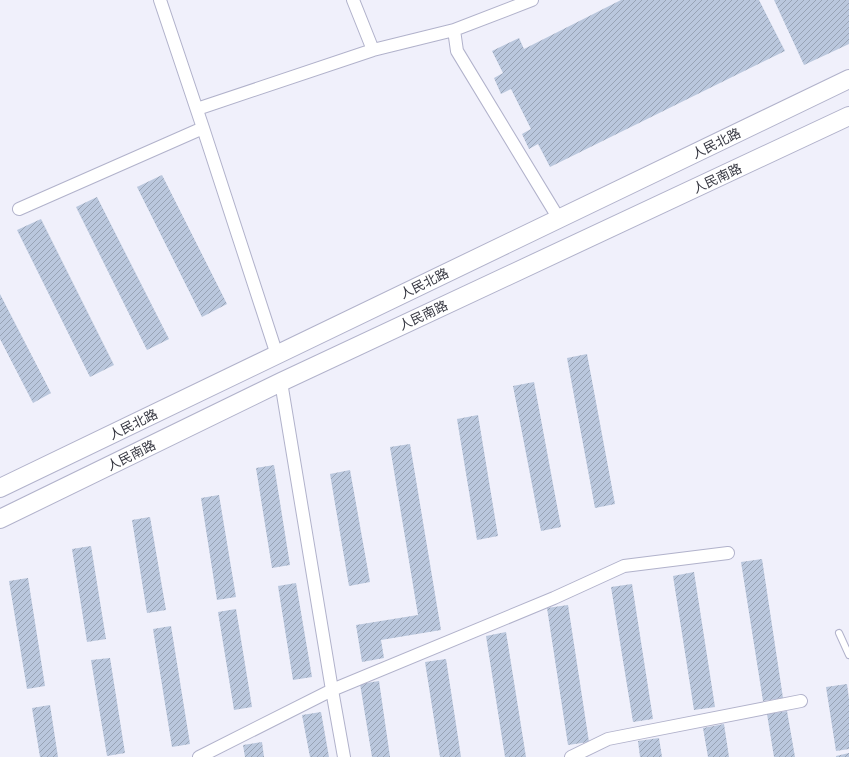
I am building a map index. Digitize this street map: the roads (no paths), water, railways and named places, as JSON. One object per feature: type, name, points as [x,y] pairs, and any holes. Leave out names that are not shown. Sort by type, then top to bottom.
[{"type":"main road","name":"人民北路","points":[[0,488],[849,79]]},
{"type":"main road","name":"人民南路","points":[[0,520],[281,382],[849,116]]},
{"type":"street","points":[[160,0],[277,355]]},
{"type":"street","points":[[354,0],[373,50]]},
{"type":"street","points":[[197,109],[373,50],[454,30],[532,0]]},
{"type":"street","points":[[454,30],[457,51],[559,219]]},
{"type":"street","points":[[19,209],[203,128]]},
{"type":"street","points":[[281,382],[344,757]]},
{"type":"street","points":[[200,757],[332,690],[554,598],[624,566],[728,553]]},
{"type":"street","points":[[571,757],[608,739],[801,701]]},
{"type":"lane","points":[[839,633],[849,656]]}]
